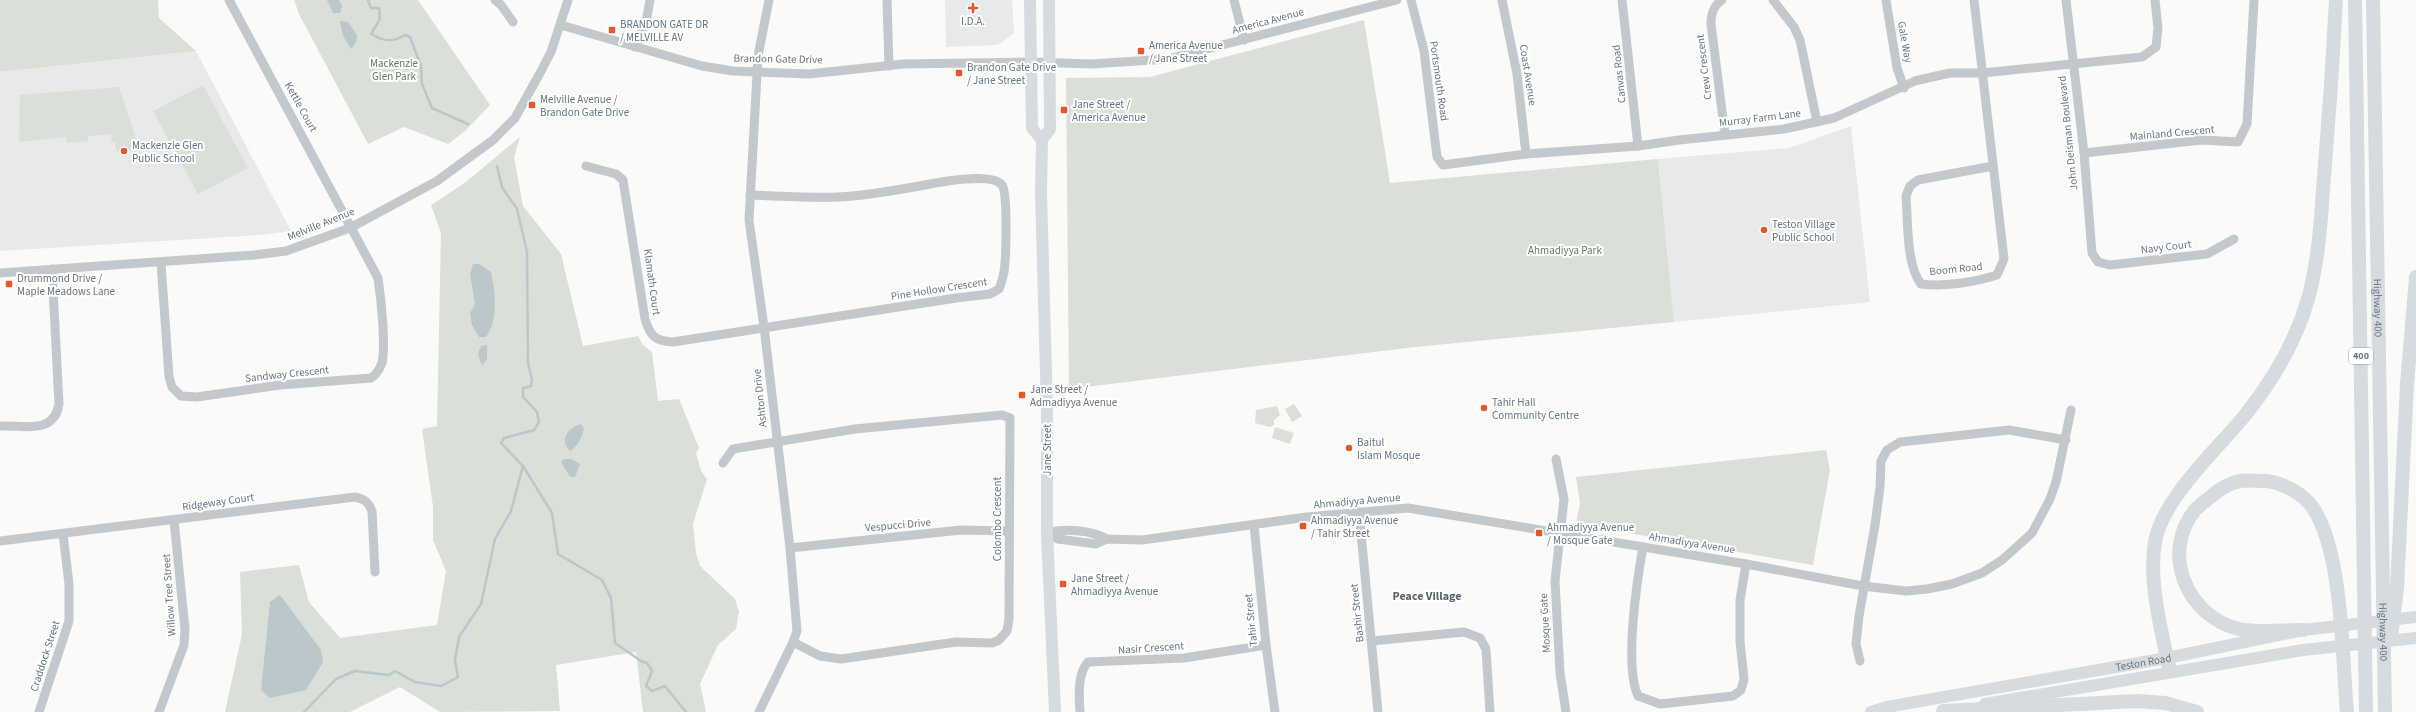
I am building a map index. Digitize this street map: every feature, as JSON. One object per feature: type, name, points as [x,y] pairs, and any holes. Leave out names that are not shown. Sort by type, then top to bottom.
[{"type":"highway","points":[[2169,665],[2154,572],[2153,556],[2160,526],[2181,490],[2246,414],[2274,374],[2292,340],[2308,300],[2318,250],[2331,97],[2336,0]]},
{"type":"highway","name":"Highway 400","points":[[2355,0],[2366,712]]},
{"type":"highway","name":"Highway 400","points":[[2373,0],[2385,712]]},
{"type":"highway","points":[[2384,688],[2397,588],[2407,384],[2416,277]]},
{"type":"highway","points":[[2303,630],[2241,629],[2224,624],[2207,615],[2186,588],[2182,570],[2180,548],[2185,528],[2195,510],[2218,490],[2238,481],[2273,482],[2303,497],[2313,507],[2328,538],[2334,569],[2347,712]]},
{"type":"highway","points":[[1940,712],[2137,702],[2165,703],[2198,712]]},
{"type":"main road","points":[[1030,0],[1032,128],[1042,140]]},
{"type":"main road","name":"Jane Street","points":[[1049,0],[1050,128],[1042,140],[1041,192],[1047,411],[1047,533],[1055,712]]},
{"type":"main road","name":"Teston Road","points":[[1940,712],[2169,665],[2303,630],[2416,617]]},
{"type":"main road","name":"Teston Road","points":[[1871,712],[1887,707],[2169,665],[2416,638]]},
{"type":"street","name":"Kettle Court","points":[[229,0],[321,168],[350,228]]},
{"type":"street","points":[[494,0],[501,5],[514,22]]},
{"type":"street","name":"Melville Avenue","points":[[0,273],[160,263],[286,251],[350,228],[437,181],[493,140],[515,118],[550,52],[561,25],[568,0]]},
{"type":"street","points":[[635,48],[646,22],[650,0]]},
{"type":"street","name":"Ashton Drive","points":[[759,712],[797,631],[790,548],[764,327],[750,240],[749,220],[758,56],[769,0]]},
{"type":"street","points":[[887,0],[888,66]]},
{"type":"street","points":[[1234,0],[1244,40]]},
{"type":"street","name":"America Avenue","points":[[1049,62],[1091,64],[1137,63],[1198,53],[1397,0]]},
{"type":"street","name":"Portsmouth Road","points":[[1411,0],[1424,51],[1438,157],[1443,165]]},
{"type":"street","name":"Coast Avenue","points":[[1502,0],[1517,74],[1526,154]]},
{"type":"street","name":"Canvas Road","points":[[1622,0],[1638,146]]},
{"type":"street","name":"Crew Crescent","points":[[1722,0],[1716,4],[1711,15],[1711,24],[1724,135]]},
{"type":"street","points":[[1773,0],[1794,27],[1800,40],[1817,122]]},
{"type":"street","name":"Gale Way","points":[[1886,0],[1897,68],[1904,88]]},
{"type":"street","name":"Boom Road","points":[[1974,0],[2004,259],[2002,268],[1997,275],[1985,279],[1931,285],[1921,284],[1915,277],[1912,260],[1906,196],[1910,186],[1918,180],[1993,166]]},
{"type":"street","name":"John Deisman Boulevard","points":[[2066,0],[2072,63],[2084,153],[2092,254],[2098,262]]},
{"type":"street","points":[[2072,63],[2142,57],[2156,47],[2158,28],[2155,0]]},
{"type":"street","name":"Mainland Crescent","points":[[2084,153],[2202,140],[2238,142],[2247,124],[2254,0]]},
{"type":"street","name":"Brandon Gate Drive","points":[[561,25],[635,48],[702,66],[758,73],[809,74],[888,66],[1049,62]]},
{"type":"street","name":"Murray Farm Lane","points":[[1443,165],[1526,154],[1638,146],[1817,122],[1916,82],[1950,73],[1982,72],[2072,63]]},
{"type":"street","name":"Klamath Court","points":[[586,166],[616,174],[623,180],[645,319],[653,337],[659,340],[673,342],[764,327]]},
{"type":"street","name":"Pine Hollow Crescent","points":[[750,195],[810,198],[853,196],[942,181],[978,178],[998,182],[1002,185],[1006,196],[1004,273],[999,289],[990,294],[764,327]]},
{"type":"street","name":"Sandway Crescent","points":[[160,263],[169,377],[172,387],[181,396],[197,397],[280,385],[371,378],[376,375],[382,364],[381,294],[378,278],[350,228]]},
{"type":"street","name":"Navy Court","points":[[2098,262],[2110,265],[2207,254],[2234,239]]},
{"type":"street","points":[[0,426],[40,426],[52,421],[58,413],[59,404],[52,269]]},
{"type":"street","name":"Ahmadiyya Avenue","points":[[1047,533],[1058,539],[1096,544],[1107,539],[1142,540],[1204,530],[1359,512],[1389,509],[1421,510],[1746,564],[1863,586],[1906,591],[1927,589],[1958,582],[1982,573],[2002,560],[2022,544],[2040,519],[2056,482],[2066,440],[2071,410]]},
{"type":"street","name":"Colombo Crescent","points":[[777,442],[855,429],[1002,415],[1010,418],[1009,619],[1007,631],[999,640],[992,643],[956,642],[841,658],[820,656],[793,642]]},
{"type":"street","points":[[1860,661],[1856,644],[1863,586],[1875,525],[1880,487],[1881,461],[1887,450],[1900,442],[2009,430],[2066,440]]},
{"type":"street","points":[[723,463],[733,449],[777,442]]},
{"type":"street","name":"Mosque Gate","points":[[1556,459],[1564,499],[1555,581],[1560,673],[1566,712]]},
{"type":"street","name":"Ridgeway Court","points":[[0,542],[355,497],[363,499],[369,504],[372,511],[375,572]]},
{"type":"street","name":"Bashir Street","points":[[1359,512],[1378,712]]},
{"type":"street","name":"Willow Tree Street","points":[[160,712],[184,644],[185,629],[174,520]]},
{"type":"street","name":"Tahir Street","points":[[1254,525],[1266,645],[1275,712]]},
{"type":"street","name":"Vespucci Drive","points":[[790,548],[961,530],[1009,531]]},
{"type":"street","name":"Craddock Street","points":[[39,712],[69,622],[69,584],[63,534]]},
{"type":"street","points":[[1643,547],[1635,592],[1633,650],[1635,684],[1638,696],[1660,704],[1733,696],[1741,690],[1744,679],[1740,641],[1740,600],[1746,564]]},
{"type":"street","points":[[1372,641],[1464,632],[1480,638],[1486,649],[1490,712]]},
{"type":"street","name":"Nasir Crescent","points":[[1080,712],[1079,697],[1083,668],[1088,662],[1184,658],[1266,645]]},
{"type":"shaded area","points":[[327,0],[339,0],[342,6],[340,13],[333,13]]},
{"type":"shaded area","points":[[945,0],[1012,0],[1014,33],[998,45],[946,47]]},
{"type":"shaded area","points":[[340,21],[348,22],[357,35],[356,42],[351,49],[343,36]]},
{"type":"shaded area","name":"Mackenzie Glen Public School","points":[[196,51],[291,231],[260,235],[0,251],[0,72]]},
{"type":"shaded area","name":"Teston Village Public School","points":[[1851,126],[1870,302],[1674,322],[1658,159],[1789,148]]},
{"type":"shaded area","points":[[473,264],[479,264],[491,272],[495,305],[493,322],[486,337],[479,337],[472,325],[470,313],[475,304],[470,274]]},
{"type":"shaded area","points":[[487,345],[487,359],[482,366],[478,354],[481,346]]},
{"type":"shaded area","points":[[581,424],[584,429],[581,439],[570,451],[565,443],[566,434]]},
{"type":"shaded area","points":[[564,459],[571,459],[580,464],[575,477],[570,477],[561,462]]},
{"type":"shaded area","points":[[280,595],[321,650],[323,662],[306,690],[270,698],[261,690],[270,602]]},
{"type":"green space","points":[[0,0],[158,0],[159,18],[196,51],[0,72]]},
{"type":"green space","name":"Mackenzie Glen Park","points":[[294,0],[418,0],[490,105],[465,131],[448,144],[404,127],[368,144],[299,14]]},
{"type":"green space","name":"Ahmadiyya Park","points":[[1364,20],[1390,183],[1658,159],[1674,322],[1415,347],[1069,389],[1066,78],[1150,77]]},
{"type":"green space","points":[[203,85],[248,168],[198,194],[153,111]]},
{"type":"green space","points":[[119,87],[138,146],[130,151],[117,152],[115,142],[112,142],[111,134],[88,136],[88,141],[67,143],[66,137],[19,142],[20,95]]},
{"type":"green space","points":[[520,137],[514,157],[523,206],[561,254],[583,346],[638,336],[643,345],[652,352],[658,401],[679,399],[699,448],[696,453],[701,471],[707,479],[693,524],[696,553],[700,566],[735,599],[739,612],[736,629],[718,645],[700,684],[706,712],[643,712],[636,652],[556,665],[560,711],[440,712],[400,687],[350,712],[225,712],[242,634],[240,572],[299,565],[309,602],[340,638],[437,625],[446,571],[433,540],[433,507],[422,429],[437,426],[441,233],[431,205],[466,182]]},
{"type":"green space","points":[[1294,404],[1302,416],[1292,422],[1285,409]]},
{"type":"green space","points":[[1277,406],[1280,415],[1274,420],[1274,425],[1270,427],[1255,423],[1256,410]]},
{"type":"green space","points":[[1275,427],[1294,433],[1290,444],[1272,438]]},
{"type":"green space","points":[[1826,450],[1830,470],[1813,565],[1576,524],[1580,503],[1576,477]]},
{"type":"waterway","points":[[368,0],[371,8],[379,8],[380,19],[371,34],[384,40],[392,40],[405,35],[410,37],[421,66],[422,84],[432,108],[468,124]]},
{"type":"waterway","points":[[497,166],[502,187],[517,209],[527,252],[528,363],[532,379],[531,386],[523,388],[523,397],[537,412],[539,422],[534,430],[504,438],[501,443],[523,466],[552,513],[558,554],[602,580],[611,598],[615,643],[641,661],[647,663],[652,671],[646,686],[652,691],[665,686],[686,712]]},
{"type":"waterway","points":[[304,712],[336,679],[355,671],[389,675],[395,671],[415,682],[441,686],[458,677],[455,660],[459,637],[481,604],[495,539],[511,511],[523,466]]},
{"type":"place","name":"I.D.A.","points":[[973,8]]},
{"type":"place","name":"BRANDON GATE DR / MELVILLE AV","points":[[612,30]]},
{"type":"place","name":"America Avenue / Jane Street","points":[[1141,51]]},
{"type":"place","name":"Brandon Gate Drive / Jane Street","points":[[959,73]]},
{"type":"place","name":"Melville Avenue / Brandon Gate Drive","points":[[532,105]]},
{"type":"place","name":"Jane Street / America Avenue","points":[[1064,110]]},
{"type":"place","name":"Mackenzie Glen Public School","points":[[124,151]]},
{"type":"place","name":"Teston Village Public School","points":[[1764,230]]},
{"type":"place","name":"Drummond Drive / Maple Meadows Lane","points":[[9,284]]},
{"type":"place","name":"Jane Street / Admadiyya Avenue","points":[[1022,395]]},
{"type":"place","name":"Tahir Hall Community Centre","points":[[1484,408]]},
{"type":"place","name":"Baitul Islam Mosque","points":[[1349,448]]},
{"type":"place","name":"Ahmadiyya Avenue / Tahir Street","points":[[1303,526]]},
{"type":"place","name":"Ahmadiyya Avenue / Mosque Gate","points":[[1539,533]]},
{"type":"place","name":"Jane Street / Ahmadiyya Avenue","points":[[1063,584]]},
{"type":"district","name":"Peace Village","points":[[1427,596]]}]
